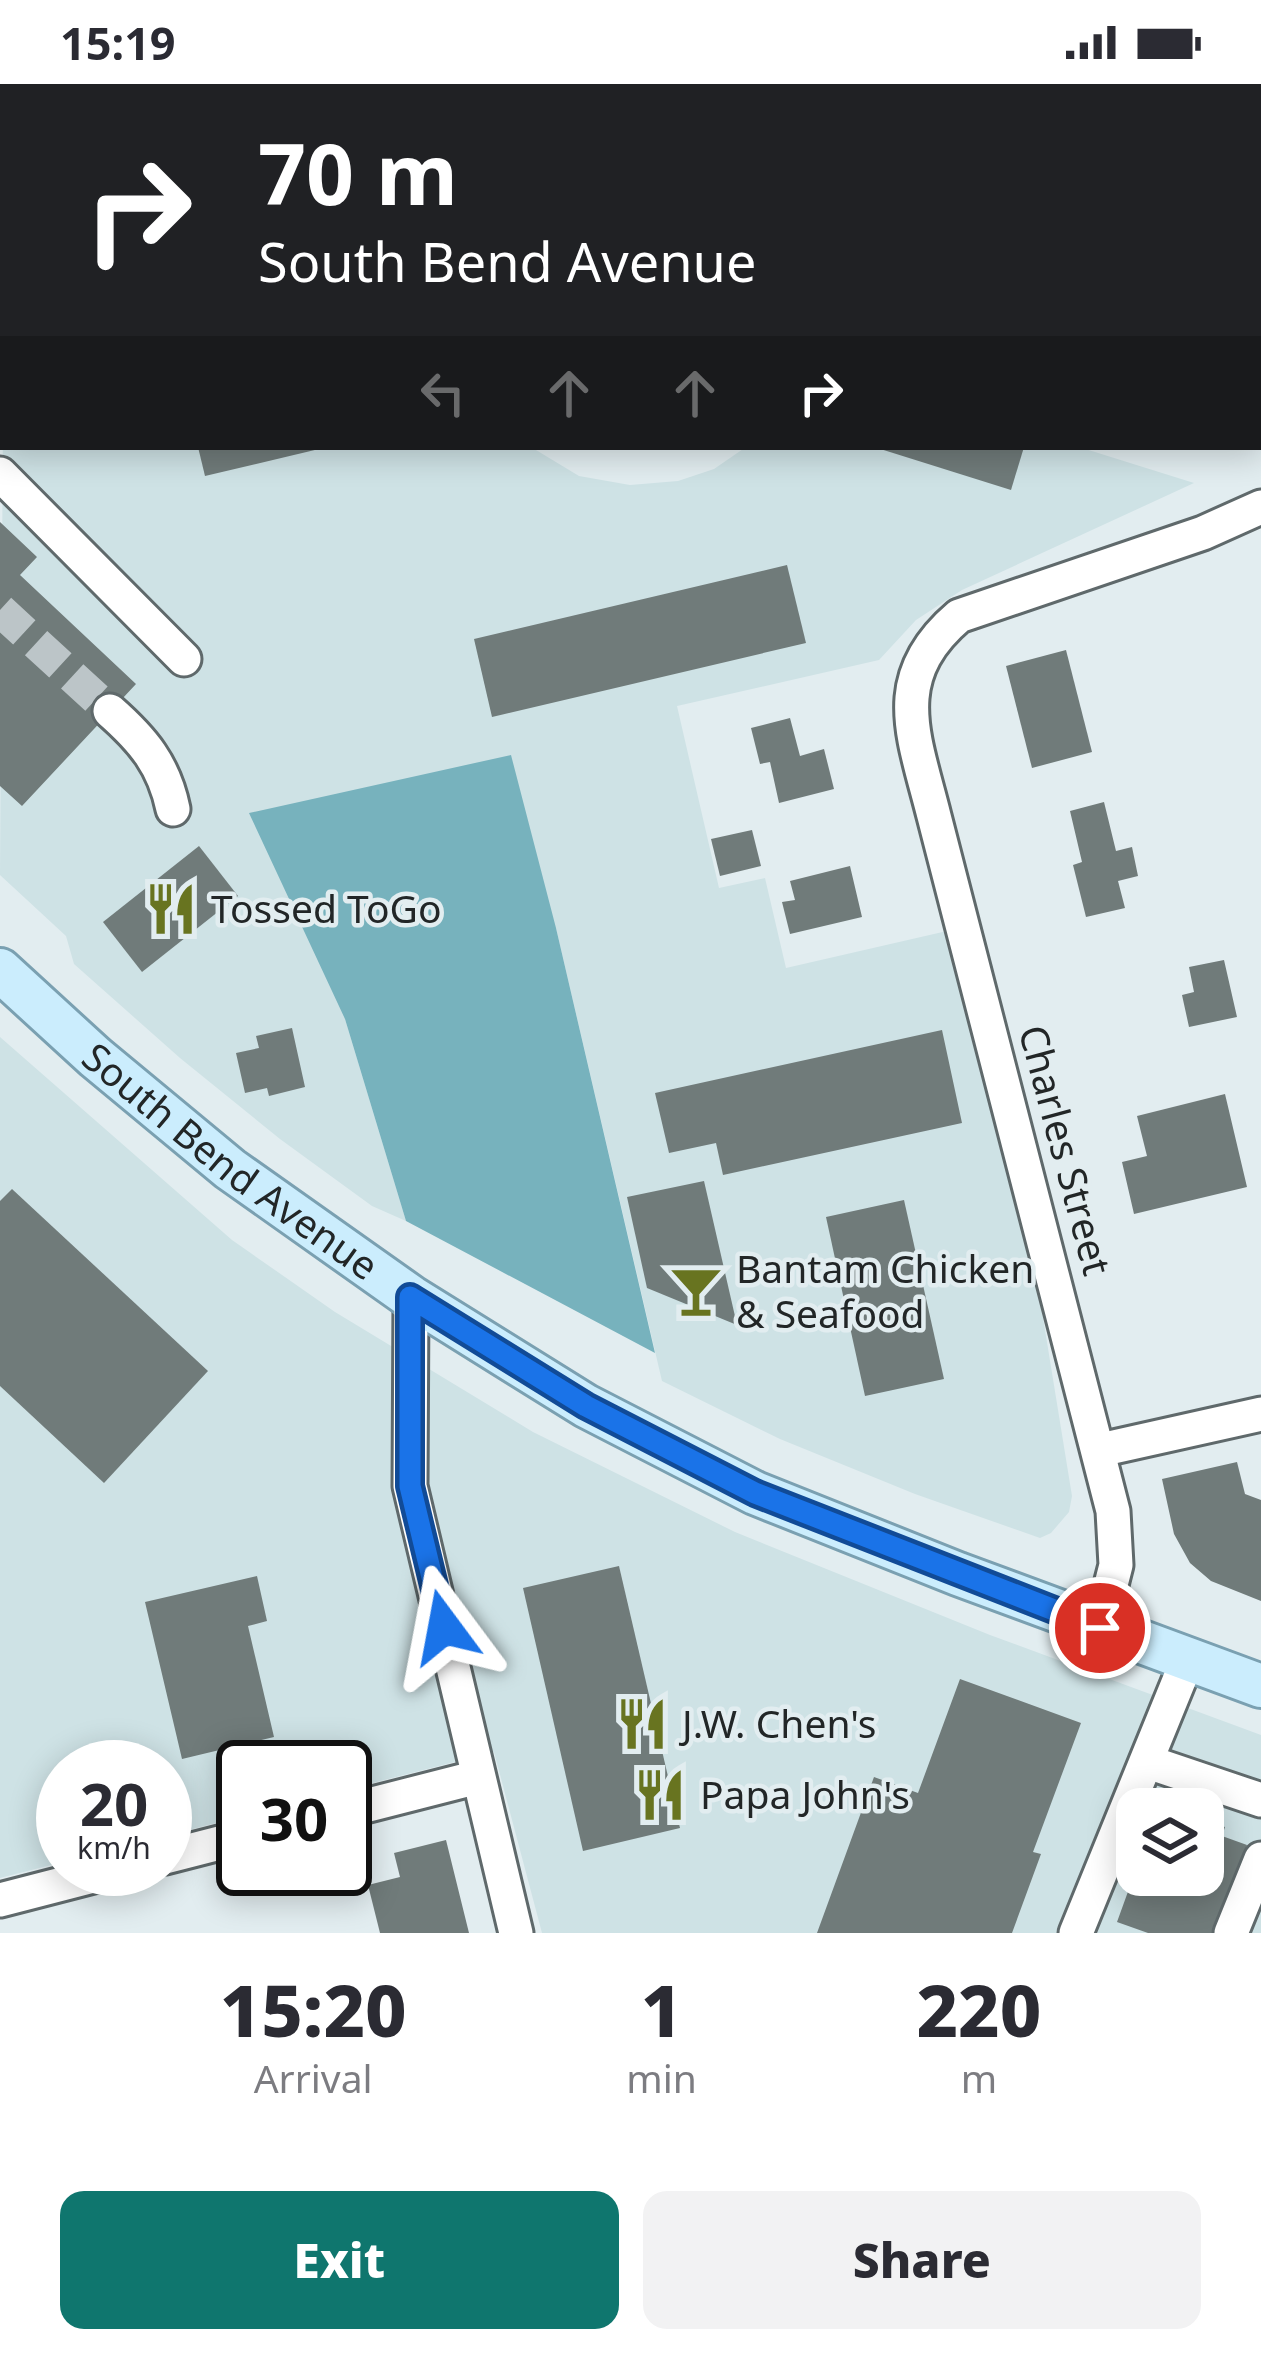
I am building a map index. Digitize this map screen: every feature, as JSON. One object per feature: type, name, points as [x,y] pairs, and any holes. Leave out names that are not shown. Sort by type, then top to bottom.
[{"type":"main road","name":"South Bend Avenue","points":[[0,970],[106,1067],[230,1169],[410,1297],[586,1406],[734,1483],[1100,1628],[1261,1686]]},
{"type":"street","points":[[0,474],[184,659]]},
{"type":"street","name":"Charles Street","points":[[1100,1628],[1116,1564],[1113,1511],[913,732],[910,694],[925,653],[959,616],[1203,533],[1261,507]]},
{"type":"street","points":[[110,711],[138,736],[161,767],[172,809]]},
{"type":"street","points":[[410,1297],[410,1486],[516,1933]]},
{"type":"street","points":[[1100,1450],[1261,1414]]},
{"type":"street","points":[[1076,1933],[1187,1661]]},
{"type":"street","points":[[1148,1762],[1261,1800]]},
{"type":"street","points":[[372,1804],[478,1777]]},
{"type":"street","points":[[1231,1933],[1261,1859]]},
{"type":"street","points":[[0,1900],[36,1891]]},
{"type":"shaded area","points":[[3,450],[536,450],[579,476],[630,485],[678,481],[714,469],[742,450],[1089,450],[1194,483],[962,590],[916,620],[879,660],[677,706],[719,888],[765,878],[786,968],[947,931],[1033,1256],[1072,1496],[1069,1512],[1051,1533],[1040,1538],[780,1439],[662,1381],[556,928],[345,1019],[406,1221],[372,1206],[180,1058],[74,964],[66,936],[0,875]]},
{"type":"shaded area","points":[[511,755],[655,1353],[406,1221],[345,1019],[249,813]]},
{"type":"shaded area","points":[[0,1037],[232,1240],[335,1312],[533,1432],[735,1532],[990,1635],[1261,1735],[1261,1933],[542,1933],[494,1752],[372,1783],[372,1740],[216,1740],[216,1823],[192,1829],[192,1740],[36,1740],[36,1869],[0,1878]]},
{"type":"building","points":[[199,450],[315,450],[205,476]]},
{"type":"building","points":[[884,450],[1023,450],[1011,490]]},
{"type":"building","points":[[0,522],[37,557],[20,575],[136,684],[22,806],[0,786]]},
{"type":"building","points":[[787,565],[806,643],[492,717],[474,639]]},
{"type":"building","points":[[1066,650],[1092,752],[1032,768],[1006,666]]},
{"type":"building","points":[[790,718],[800,756],[824,749],[834,789],[779,803],[770,762],[760,764],[751,728]]},
{"type":"building","points":[[1104,802],[1116,851],[1132,847],[1138,876],[1118,881],[1125,908],[1086,917],[1073,865],[1082,862],[1070,811]]},
{"type":"building","points":[[752,830],[761,866],[720,876],[711,839]]},
{"type":"building","name":"Tossed ToGo","points":[[199,846],[238,896],[142,972],[103,922]]},
{"type":"building","points":[[850,866],[862,917],[790,934],[782,902],[795,900],[790,881]]},
{"type":"building","points":[[1224,960],[1237,1017],[1189,1027],[1182,995],[1194,992],[1189,967]]},
{"type":"building","points":[[292,1028],[305,1087],[269,1096],[267,1088],[245,1093],[236,1053],[259,1048],[256,1036]]},
{"type":"building","points":[[942,1030],[962,1123],[723,1175],[716,1143],[669,1153],[655,1093]]},
{"type":"building","points":[[1225,1094],[1247,1187],[1134,1214],[1122,1162],[1147,1156],[1137,1116]]},
{"type":"building","points":[[704,1181],[737,1325],[647,1288],[627,1197]]},
{"type":"building","points":[[12,1189],[208,1371],[104,1483],[0,1386],[0,1201]]},
{"type":"building","points":[[904,1200],[944,1379],[865,1396],[826,1217]]},
{"type":"building","points":[[1237,1462],[1245,1494],[1261,1500],[1261,1601],[1211,1581],[1190,1563],[1174,1534],[1162,1479]]},
{"type":"building","points":[[619,1566],[680,1828],[583,1851],[523,1588]]},
{"type":"building","points":[[257,1576],[267,1621],[248,1626],[274,1737],[216,1740],[216,1751],[192,1757],[192,1740],[178,1740],[145,1602]]},
{"type":"building","points":[[960,1679],[1081,1723],[1033,1852],[1041,1854],[1012,1933],[817,1933],[874,1777],[918,1793]]},
{"type":"building","points":[[1224,1837],[1247,1845],[1215,1933],[1148,1933],[1117,1922],[1126,1896],[1224,1896]]},
{"type":"building","points":[[446,1840],[469,1933],[380,1933],[372,1884],[400,1877],[394,1853]]},
{"type":"tunnel","points":[[0,610],[110,711]]},
{"type":"place","name":"Tossed ToGo","points":[[171,909]]},
{"type":"place","name":"Bantam Chicken & Seafood","points":[[696,1291]]},
{"type":"place","name":"J.W. Chen's","points":[[642,1724]]},
{"type":"place","name":"Papa John's","points":[[660,1795]]},
{"type":"route","points":[[444,1627],[410,1486],[410,1297],[586,1406],[755,1493],[1100,1628]]}]
